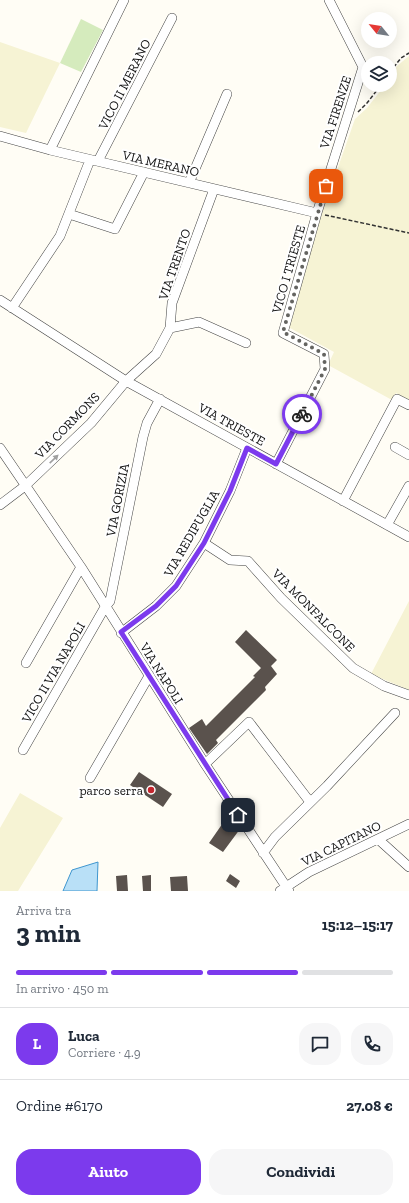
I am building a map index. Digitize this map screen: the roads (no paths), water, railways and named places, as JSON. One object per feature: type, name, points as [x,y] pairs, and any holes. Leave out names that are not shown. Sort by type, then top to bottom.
[{"type":"street","points":[[50,150],[124,0]]},
{"type":"street","name":"VIA FIRENZE","points":[[317,213],[363,67],[329,0]]},
{"type":"street","name":"VICO II MERANO","points":[[12,308],[60,236],[94,160],[172,18]]},
{"type":"street","points":[[188,183],[227,94]]},
{"type":"street","name":"VIA MERANO","points":[[0,136],[50,150],[317,213]]},
{"type":"street","points":[[69,214],[115,229],[144,172]]},
{"type":"street","name":"VIA TRENTO","points":[[126,381],[156,354],[170,328],[172,303],[214,189]]},
{"type":"street","name":"VICO I TRIESTE","points":[[276,464],[325,369],[324,354],[283,332],[317,213]]},
{"type":"street","name":"VIA TRIESTE","points":[[0,300],[126,381],[409,537]]},
{"type":"street","points":[[170,328],[199,322],[246,343]]},
{"type":"street","name":"VIA CORMONS","points":[[0,505],[25,486],[91,423],[126,381]]},
{"type":"street","points":[[343,501],[397,399],[409,405]]},
{"type":"street","name":"VIA GORIZIA","points":[[105,607],[110,601],[143,437],[147,423],[160,400]]},
{"type":"street","points":[[395,447],[409,455]]},
{"type":"street","name":"VIA NAPOLI","points":[[0,448],[81,566],[148,676],[285,889]]},
{"type":"street","name":"VIA REDIPUGLIA","points":[[121,632],[156,606],[176,586],[204,543],[230,491],[247,448]]},
{"type":"street","points":[[387,525],[409,486]]},
{"type":"street","name":"VIA MONFALCONE","points":[[204,543],[230,560],[248,561],[281,598],[353,668],[384,686],[409,695]]},
{"type":"street","points":[[26,663],[81,566]]},
{"type":"street","name":"VICO II VIA NAPOLI","points":[[23,750],[105,607]]},
{"type":"street","points":[[90,778],[148,676]]},
{"type":"street","points":[[263,853],[275,837],[395,713]]},
{"type":"street","points":[[205,764],[249,722],[310,802]]},
{"type":"street","name":"VIA CAPITANO","points":[[285,889],[309,872],[409,824]]},
{"type":"street","points":[[378,839],[409,867]]},
{"type":"water","points":[[98,862],[97,891],[63,891],[72,870]]},
{"type":"place","name":"parco serra","points":[[151,790]]}]
